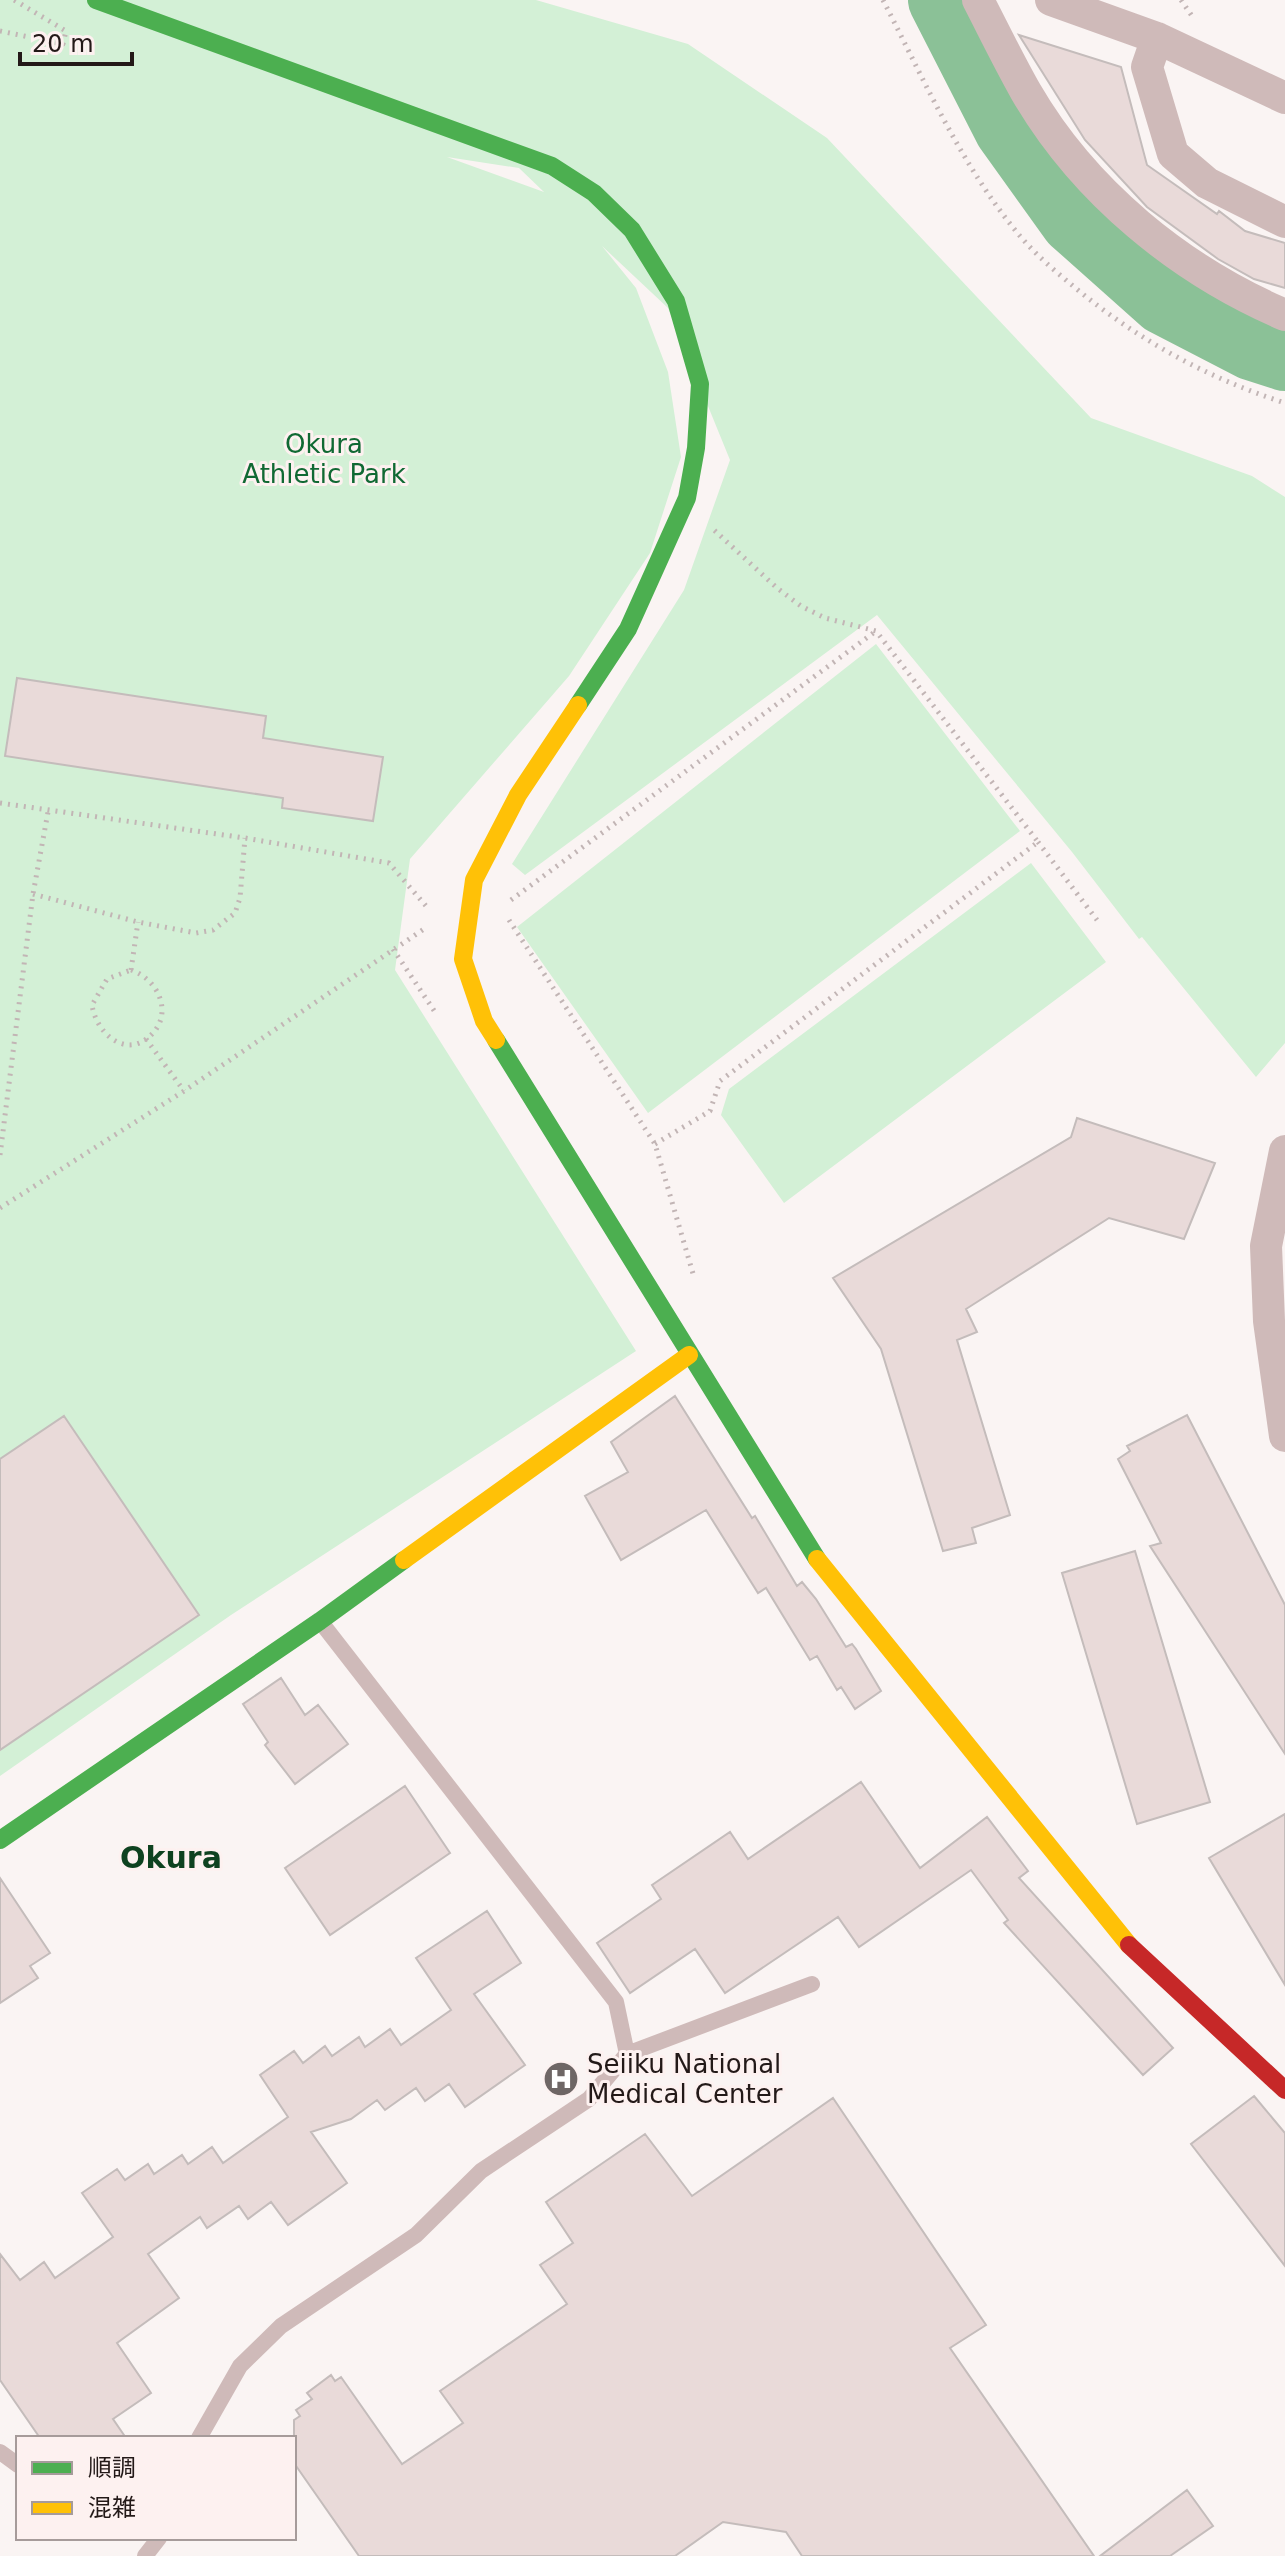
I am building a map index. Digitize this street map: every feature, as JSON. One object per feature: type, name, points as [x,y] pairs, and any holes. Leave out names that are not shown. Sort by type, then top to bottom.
[{"type":"street","points":[[96,0],[552,166],[594,193],[632,230],[676,301],[700,384],[696,448],[683,509],[628,629],[518,795],[474,880],[463,959],[484,1021],[823,1568],[1133,1951],[1283,2084]]},
{"type":"street","points":[[978,0],[1027,94],[1064,145],[1118,208],[1183,260],[1261,305],[1285,315]]},
{"type":"street","points":[[1051,0],[1157,38],[1285,98]]},
{"type":"street","points":[[1157,38],[1147,67],[1173,154],[1207,183],[1285,222]]},
{"type":"street","points":[[1285,1151],[1266,1246],[1269,1321],[1285,1436]]},
{"type":"street","points":[[0,1840],[320,1621],[689,1355]]},
{"type":"lane","points":[[320,1621],[616,2002],[627,2054]]},
{"type":"lane","points":[[200,2436],[240,2366],[281,2326],[416,2235],[481,2171],[589,2099],[627,2054],[812,1984]]},
{"type":"path","points":[[0,31],[63,44],[66,31],[14,0]]},
{"type":"path","points":[[883,0],[969,164],[1002,212],[1044,262],[1101,309],[1163,351],[1244,389],[1285,403]]},
{"type":"path","points":[[683,509],[711,528],[801,606],[825,618],[876,631],[1097,920]]},
{"type":"path","points":[[697,1288],[655,1144],[501,908],[876,631]]},
{"type":"path","points":[[0,803],[245,838],[389,863],[426,906],[427,927]]},
{"type":"path","points":[[0,1155],[33,894],[48,812]]},
{"type":"path","points":[[33,894],[138,922],[196,933],[213,930],[235,913],[240,898],[245,838]]},
{"type":"path","points":[[655,1144],[710,1111],[720,1081],[1038,842]]},
{"type":"path","points":[[131,970],[138,922]]},
{"type":"path","points":[[0,1208],[184,1091],[427,927],[468,922]]},
{"type":"path","points":[[131,970],[142,974],[160,994],[162,1009],[158,1024],[146,1039],[126,1044],[100,1029],[92,1005],[107,979],[131,970]]},
{"type":"path","points":[[146,1039],[184,1091]]},
{"type":"green space","name":"Okura Athletic Park","points":[[0,0],[536,0],[688,44],[827,138],[1091,418],[1252,476],[1285,497],[1285,1043],[1256,1077],[1142,937],[1139,939],[1072,852],[877,615],[525,875],[512,864],[684,590],[730,460],[668,308],[602,246],[636,288],[668,372],[681,457],[650,553],[569,676],[410,859],[395,970],[636,1351],[231,1615],[0,1776]],"holes":[[[447,157],[519,168],[544,192]]]},
{"type":"green space","points":[[876,644],[1020,831],[648,1113],[517,927]]},
{"type":"green space","points":[[1031,863],[1106,962],[784,1203],[721,1115],[729,1089]]},
{"type":"building","points":[[1019,35],[1121,67],[1147,165],[1245,231],[1285,243],[1285,288],[1254,279],[1218,259],[1147,207],[1085,140]]},
{"type":"building","points":[[17,678],[266,716],[263,738],[383,757],[373,821],[282,808],[283,798],[5,756]]},
{"type":"building","points":[[1077,1118],[1215,1163],[1184,1239],[1109,1218],[966,1309],[977,1332],[957,1340],[1010,1515],[972,1528],[976,1543],[943,1551],[881,1349],[833,1278],[1071,1137]]},
{"type":"building","points":[[675,1396],[752,1518],[755,1516],[797,1586],[802,1582],[846,1647],[852,1644],[856,1649],[881,1691],[855,1709],[841,1687],[837,1690],[817,1656],[810,1660],[766,1588],[758,1593],[706,1510],[621,1560],[585,1496],[628,1472],[611,1442]]},
{"type":"building","points":[[1187,1415],[1285,1605],[1285,1754],[1150,1546],[1161,1543],[1118,1459],[1130,1451],[1127,1446]]},
{"type":"building","points":[[64,1416],[199,1615],[0,1750],[0,1459]]},
{"type":"building","points":[[1135,1551],[1210,1802],[1137,1824],[1062,1573]]},
{"type":"building","points":[[281,1678],[305,1715],[318,1705],[348,1744],[295,1784],[265,1745],[268,1742],[243,1704]]},
{"type":"building","points":[[861,1782],[920,1868],[987,1817],[1028,1871],[1019,1878],[1173,2048],[1143,2075],[1004,1923],[1008,1920],[971,1870],[859,1947],[838,1917],[725,1993],[695,1949],[630,1993],[597,1943],[661,1899],[652,1885],[730,1832],[748,1859]]},
{"type":"building","points":[[405,1786],[450,1853],[330,1935],[285,1868]]},
{"type":"building","points":[[1285,1814],[1285,1985],[1209,1858]]},
{"type":"building","points":[[0,1878],[50,1953],[30,1966],[38,1978],[0,2003]]},
{"type":"building","points":[[487,1911],[521,1963],[474,1994],[525,2065],[465,2107],[449,2084],[425,2101],[416,2088],[385,2110],[377,2100],[351,2119],[311,2132],[347,2183],[288,2225],[271,2202],[248,2219],[239,2206],[207,2228],[200,2217],[148,2254],[179,2298],[117,2343],[151,2393],[113,2419],[125,2436],[39,2436],[0,2380],[0,2254],[20,2280],[44,2262],[55,2278],[113,2237],[82,2193],[117,2169],[125,2180],[148,2164],[154,2174],[182,2155],[188,2164],[212,2147],[223,2163],[288,2117],[260,2075],[294,2051],[303,2063],[325,2046],[332,2056],[359,2037],[365,2047],[390,2029],[401,2045],[451,2010],[416,1958]]},
{"type":"building","points":[[1254,2096],[1285,2133],[1285,2266],[1191,2144]]},
{"type":"building","points":[[833,2098],[986,2325],[950,2348],[1094,2556],[802,2556],[786,2532],[723,2522],[675,2556],[359,2556],[296,2466],[294,2420],[300,2416],[296,2410],[312,2399],[307,2393],[331,2375],[335,2381],[341,2377],[402,2464],[463,2423],[440,2391],[567,2304],[540,2265],[573,2243],[546,2202],[645,2134],[692,2196]]},
{"type":"building","points":[[1187,2490],[1213,2526],[1170,2556],[1100,2556]]},
{"type":"waterway","points":[[941,0],[1007,129],[1073,221],[1164,302],[1251,347],[1285,358]]},
{"type":"traffic: fast","points":[[96,0],[552,166],[594,193],[632,230],[676,301],[700,384],[696,448],[687,498],[628,629],[578,705]]},
{"type":"traffic: fast","points":[[496,1040],[817,1559]]},
{"type":"traffic: fast","points":[[0,1840],[404,1560]]},
{"type":"traffic: slow","points":[[496,1040],[484,1021],[463,959],[474,880],[518,795],[578,705]]},
{"type":"traffic: slow","points":[[404,1560],[689,1355]]},
{"type":"traffic: slow","points":[[817,1559],[1129,1945]]},
{"type":"traffic: jam","points":[[1129,1945],[1285,2090]]},
{"type":"place","name":"Seiiku National Medical Center","points":[[561,2079]]},
{"type":"district","name":"Okura","points":[[171,1858]]}]
